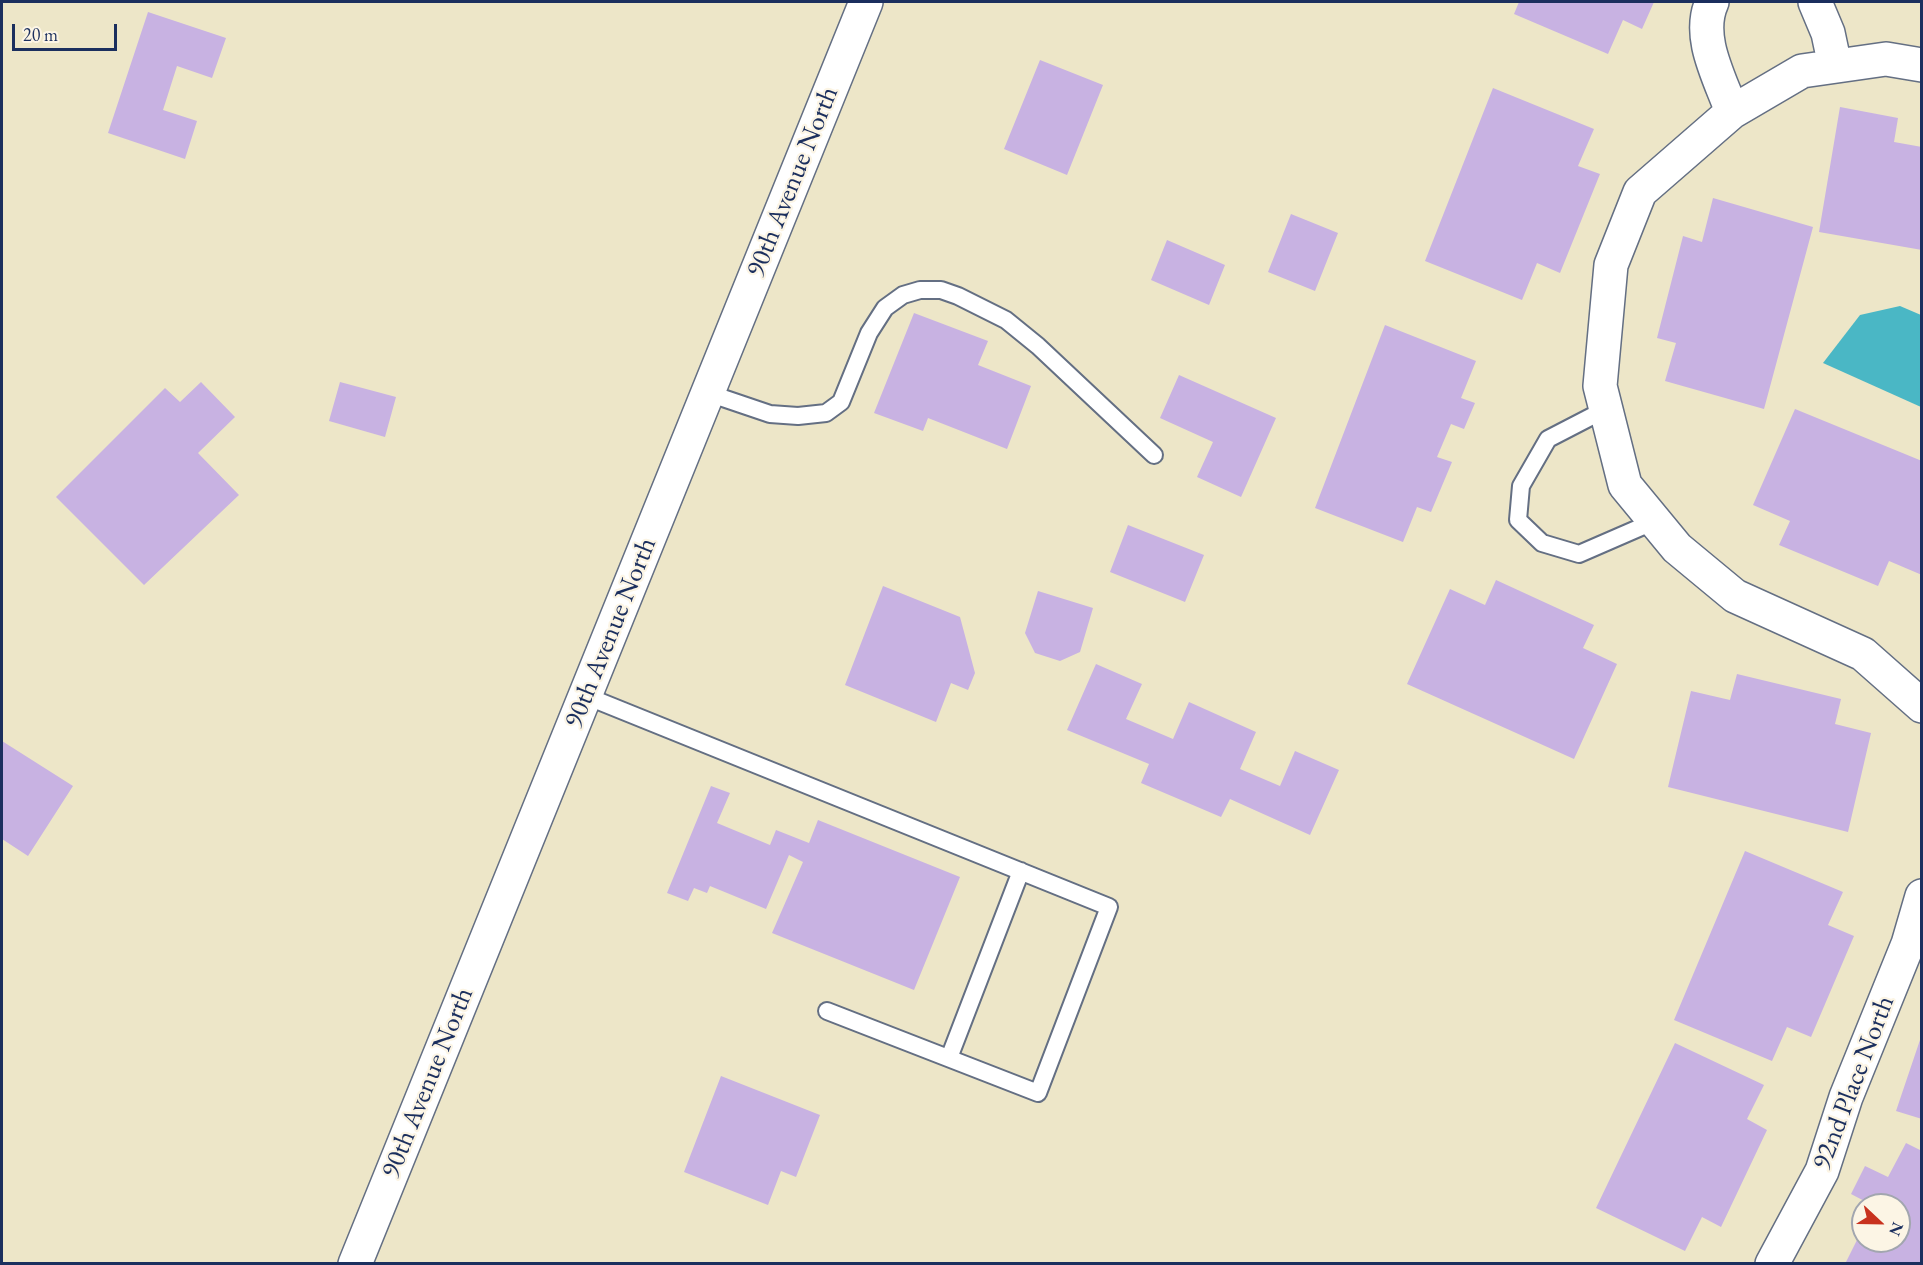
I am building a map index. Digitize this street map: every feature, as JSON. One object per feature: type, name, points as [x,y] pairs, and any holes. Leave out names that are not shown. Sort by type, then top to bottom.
[{"type":"street","name":"90th Avenue North","points":[[355,1263],[866,2]]},
{"type":"street","points":[[1712,2],[1708,10],[1706,28],[1708,46],[1732,112]]},
{"type":"street","points":[[1815,2],[1828,33],[1834,66]]},
{"type":"street","points":[[1922,65],[1886,59],[1802,71],[1732,112],[1640,192],[1611,265],[1600,386],[1625,485],[1677,548],[1735,596],[1863,654],[1922,706]]},
{"type":"street","name":"92nd Place North","points":[[1772,1263],[1822,1171],[1846,1097],[1908,944],[1922,897]]},
{"type":"lane","points":[[708,393],[770,414],[798,416],[826,413],[841,402],[869,333],[885,308],[903,295],[920,290],[941,290],[1006,320],[1038,346],[1154,455]]},
{"type":"lane","points":[[1606,409],[1548,439],[1521,486],[1518,520],[1542,543],[1580,554],[1655,521]]},
{"type":"lane","points":[[586,696],[1109,907],[1038,1093],[827,1011]]},
{"type":"lane","points":[[950,1058],[1021,872]]},
{"type":"water","points":[[1900,306],[1921,315],[1921,407],[1823,363],[1860,315]]},
{"type":"building","points":[[1519,2],[1654,2],[1642,29],[1623,20],[1608,54],[1514,14]]},
{"type":"building","points":[[148,12],[226,38],[212,78],[177,66],[163,110],[197,121],[185,159],[108,133]]},
{"type":"building","points":[[1040,60],[1103,85],[1067,175],[1004,149]]},
{"type":"building","points":[[1493,88],[1594,129],[1578,166],[1600,174],[1560,273],[1537,263],[1522,300],[1425,261]]},
{"type":"building","points":[[1840,107],[1898,118],[1894,142],[1922,147],[1922,250],[1819,232]]},
{"type":"building","points":[[1713,198],[1813,227],[1764,409],[1665,381],[1676,343],[1657,338],[1683,236],[1702,242]]},
{"type":"building","points":[[1291,214],[1338,233],[1315,291],[1268,272]]},
{"type":"building","points":[[1167,240],[1225,265],[1209,305],[1151,280]]},
{"type":"building","points":[[914,313],[988,341],[978,365],[1031,386],[1007,449],[928,418],[923,431],[874,413]]},
{"type":"building","points":[[1385,325],[1476,361],[1461,398],[1475,403],[1464,429],[1451,424],[1437,457],[1452,462],[1431,512],[1417,507],[1403,542],[1315,508]]},
{"type":"building","points":[[1179,375],[1276,418],[1241,497],[1197,477],[1213,442],[1160,418]]},
{"type":"building","points":[[201,382],[235,417],[198,453],[239,495],[144,585],[56,497],[165,388],[180,402]]},
{"type":"building","points":[[340,382],[396,397],[385,437],[329,421]]},
{"type":"building","points":[[1795,409],[1922,461],[1922,575],[1889,561],[1878,586],[1779,545],[1790,521],[1753,505]]},
{"type":"building","points":[[1128,525],[1204,555],[1185,602],[1110,572]]},
{"type":"building","points":[[1496,580],[1594,625],[1583,648],[1617,664],[1574,759],[1407,684],[1450,589],[1485,605]]},
{"type":"building","points":[[883,586],[960,617],[975,673],[968,690],[951,683],[936,722],[845,685]]},
{"type":"building","points":[[1038,591],[1093,608],[1080,652],[1060,661],[1035,653],[1025,633]]},
{"type":"building","points":[[1096,664],[1142,684],[1126,719],[1173,739],[1189,702],[1256,732],[1240,769],[1280,786],[1295,751],[1339,770],[1310,835],[1230,799],[1221,817],[1141,783],[1149,764],[1067,730]]},
{"type":"building","points":[[1737,674],[1841,699],[1835,724],[1871,733],[1848,832],[1668,787],[1691,691],[1730,700]]},
{"type":"building","points":[[2,741],[73,786],[28,856],[2,839]]},
{"type":"building","points":[[711,786],[730,793],[717,823],[770,845],[776,830],[809,843],[818,820],[960,877],[914,990],[772,933],[803,862],[789,855],[766,909],[710,886],[707,893],[694,888],[688,901],[667,893]]},
{"type":"building","points":[[1745,851],[1843,892],[1828,925],[1854,936],[1811,1037],[1787,1027],[1772,1061],[1674,1020]]},
{"type":"building","points":[[1922,1037],[1922,1119],[1896,1111]]},
{"type":"building","points":[[1675,1043],[1764,1085],[1747,1119],[1767,1130],[1721,1227],[1702,1217],[1685,1251],[1596,1208]]},
{"type":"building","points":[[721,1076],[820,1115],[796,1177],[781,1171],[768,1205],[684,1172]]},
{"type":"building","points":[[1906,1143],[1922,1151],[1922,1264],[1845,1264],[1851,1252],[1911,1253],[1911,1193],[1852,1193],[1865,1166],[1888,1177]]}]
